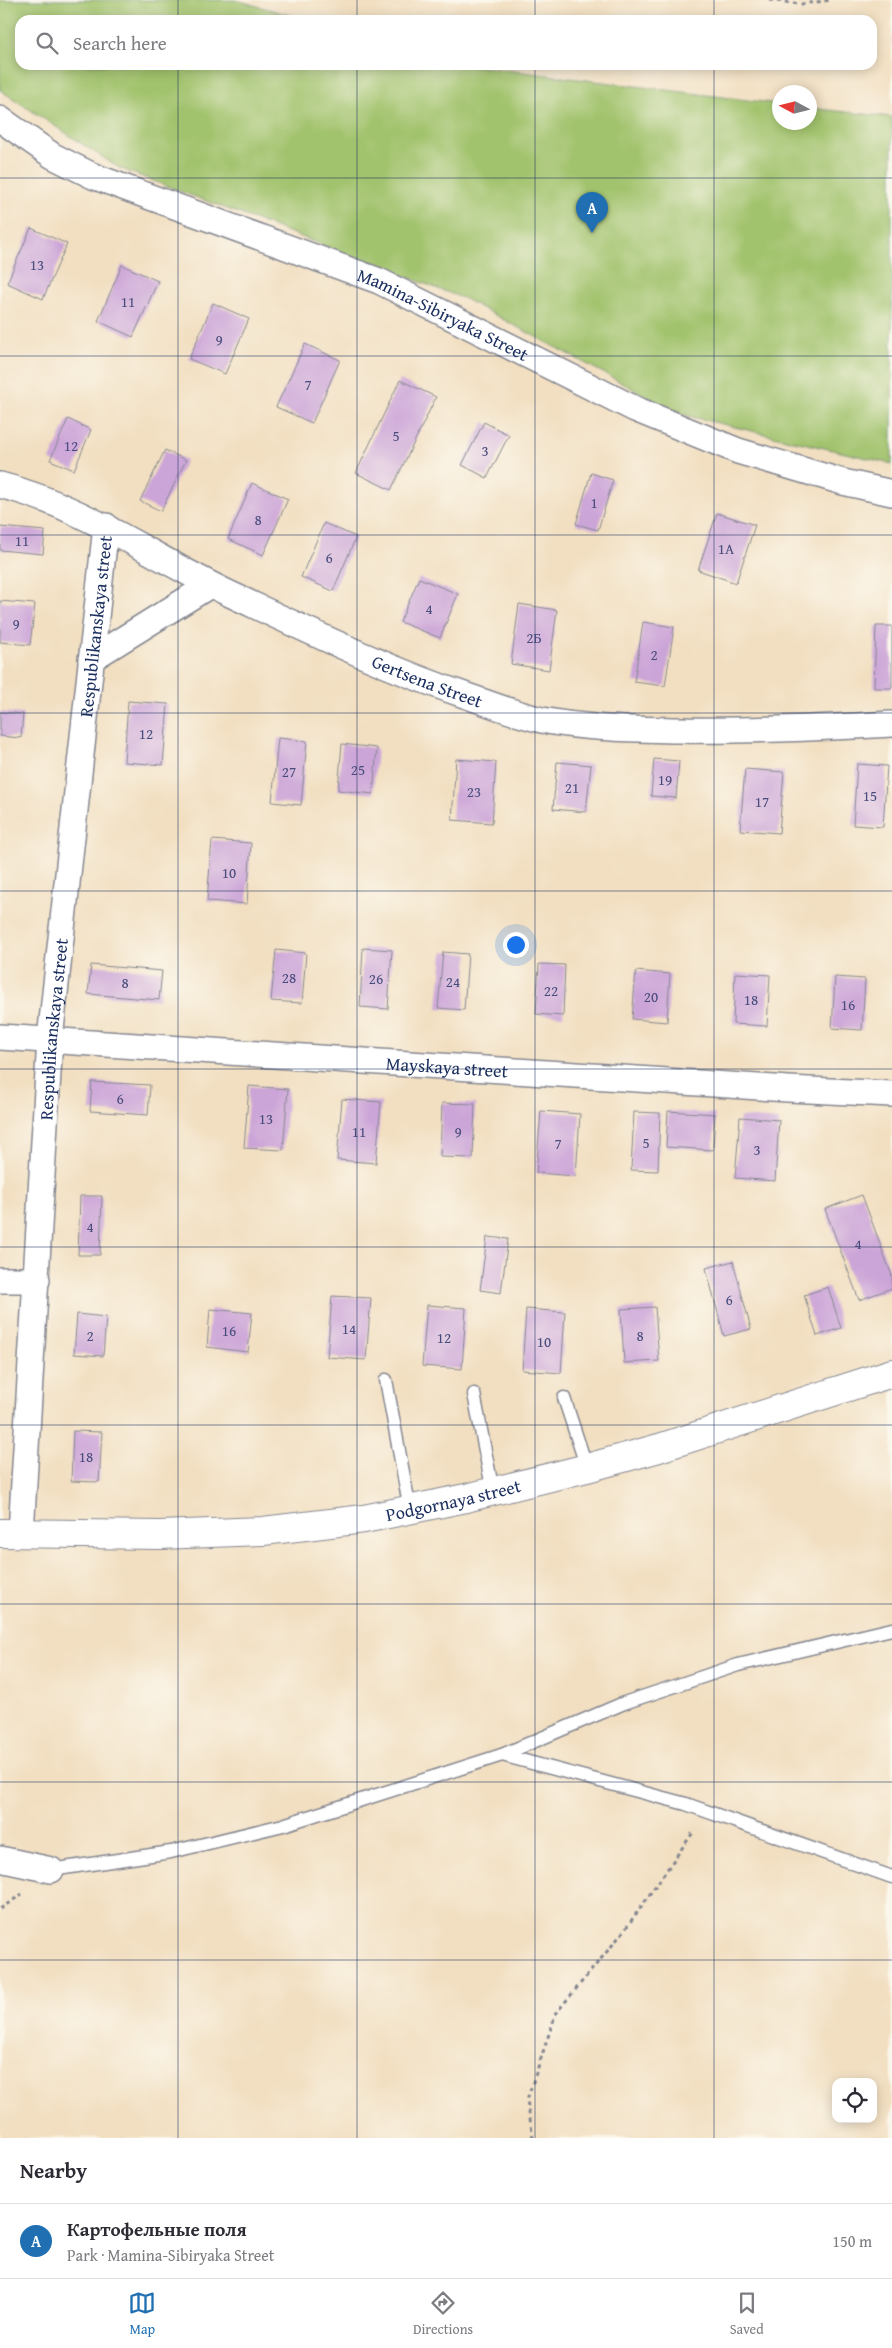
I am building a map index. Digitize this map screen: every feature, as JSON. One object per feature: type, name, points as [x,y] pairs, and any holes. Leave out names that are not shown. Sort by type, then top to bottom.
[{"type":"street","name":"Mamina-Sibiryaka Street","points":[[0,119],[53,156],[93,176],[379,281],[635,410],[738,451],[842,482],[892,493]]},
{"type":"street","name":"Gertsena Street","points":[[0,484],[29,492],[106,526],[210,585],[354,652],[434,685],[540,719],[598,729],[724,731],[813,729],[892,724]]},
{"type":"street","name":"Respublikanskaya street","points":[[10,1533],[37,1280],[50,1039],[106,526]]},
{"type":"street","points":[[91,659],[210,585]]},
{"type":"street","name":"Mayskaya street","points":[[0,1037],[778,1089],[892,1094]]},
{"type":"street","points":[[0,1280],[37,1280]]},
{"type":"street","name":"Podgornaya street","points":[[10,1533],[160,1535],[263,1531],[364,1519],[493,1492],[587,1468],[659,1448],[892,1373]]},
{"type":"street","points":[[0,1859],[51,1870]]},
{"type":"lane","points":[[386,1380],[410,1510]]},
{"type":"lane","points":[[474,1394],[493,1492]]},
{"type":"lane","points":[[564,1398],[587,1468]]},
{"type":"lane","points":[[51,1870],[171,1852],[283,1825],[502,1754],[624,1703],[738,1665],[892,1629]]},
{"type":"lane","points":[[502,1754],[686,1804],[892,1877]]},
{"type":"path","points":[[769,0],[802,4],[831,0]]},
{"type":"path","points":[[533,2138],[527,2100],[556,2013],[624,1932],[707,1812]]},
{"type":"green space","points":[[0,0],[236,0],[289,15],[15,15],[15,70],[507,70],[772,103],[772,130],[817,130],[817,109],[892,117],[892,464],[680,414],[465,299],[119,168],[0,90]]},
{"type":"building","points":[[31,228],[67,244],[43,299],[7,283]]},
{"type":"building","points":[[122,265],[158,281],[133,337],[98,321]]},
{"type":"building","points":[[213,303],[249,319],[225,374],[189,359]]},
{"type":"building","points":[[305,344],[340,360],[312,423],[276,407]]},
{"type":"building","points":[[400,380],[436,397],[391,490],[356,473]]},
{"type":"building","points":[[68,419],[91,430],[74,470],[50,460]]},
{"type":"building","points":[[484,422],[509,435],[487,478],[462,465]]},
{"type":"building","points":[[165,450],[186,460],[161,511],[140,501]]},
{"type":"building","points":[[591,473],[613,480],[598,530],[576,524]]},
{"type":"building","points":[[252,483],[288,499],[263,555],[228,539]]},
{"type":"building","points":[[717,513],[755,525],[736,583],[698,570]]},
{"type":"building","points":[[324,523],[356,537],[333,591],[301,577]]},
{"type":"building","points":[[0,527],[45,531],[43,554],[0,550]]},
{"type":"building","points":[[419,578],[458,594],[440,638],[400,622]]},
{"type":"building","points":[[0,601],[35,604],[30,645],[0,642]]},
{"type":"building","points":[[519,604],[557,610],[549,670],[511,664]]},
{"type":"building","points":[[643,622],[674,627],[665,686],[634,682]]},
{"type":"building","points":[[876,626],[892,626],[892,688],[874,688]]},
{"type":"building","points":[[128,701],[168,704],[163,765],[124,762]]},
{"type":"building","points":[[0,712],[23,714],[21,738],[0,736]]},
{"type":"building","points":[[278,738],[307,741],[301,805],[272,802]]},
{"type":"building","points":[[342,744],[377,748],[373,794],[338,790]]},
{"type":"building","points":[[456,759],[496,762],[492,823],[452,820]]},
{"type":"building","points":[[654,759],[679,761],[676,798],[651,796]]},
{"type":"building","points":[[557,762],[591,765],[586,812],[553,809]]},
{"type":"building","points":[[857,764],[887,766],[883,827],[853,825]]},
{"type":"building","points":[[745,769],[784,772],[779,833],[740,830]]},
{"type":"building","points":[[212,840],[251,843],[247,904],[207,901]]},
{"type":"building","points":[[363,948],[392,950],[388,1009],[360,1007]]},
{"type":"building","points":[[276,950],[306,953],[302,1003],[271,1001]]},
{"type":"building","points":[[443,952],[468,954],[464,1010],[438,1008]]},
{"type":"building","points":[[539,964],[565,965],[563,1016],[536,1014]]},
{"type":"building","points":[[91,965],[162,971],[159,1000],[88,994]]},
{"type":"building","points":[[636,971],[670,974],[667,1022],[632,1019]]},
{"type":"building","points":[[735,973],[770,975],[767,1026],[733,1024]]},
{"type":"building","points":[[835,977],[865,979],[862,1030],[832,1028]]},
{"type":"building","points":[[92,1082],[150,1085],[148,1115],[90,1111]]},
{"type":"building","points":[[249,1086],[288,1089],[283,1150],[244,1148]]},
{"type":"building","points":[[342,1099],[381,1102],[376,1163],[337,1160]]},
{"type":"building","points":[[442,1103],[475,1104],[473,1158],[440,1157]]},
{"type":"building","points":[[541,1111],[580,1114],[576,1176],[536,1173]]},
{"type":"building","points":[[668,1111],[715,1114],[713,1150],[666,1147]]},
{"type":"building","points":[[634,1112],[660,1113],[658,1171],[631,1170]]},
{"type":"building","points":[[740,1117],[779,1120],[775,1181],[735,1178]]},
{"type":"building","points":[[862,1195],[892,1276],[892,1288],[859,1300],[825,1209]]},
{"type":"building","points":[[80,1196],[102,1196],[100,1255],[78,1255]]},
{"type":"building","points":[[487,1237],[508,1239],[501,1293],[480,1290]]},
{"type":"building","points":[[733,1261],[751,1329],[724,1336],[706,1268]]},
{"type":"building","points":[[828,1287],[841,1328],[817,1336],[804,1295]]},
{"type":"building","points":[[332,1296],[371,1298],[366,1360],[327,1357]]},
{"type":"building","points":[[427,1305],[466,1308],[462,1369],[422,1366]]},
{"type":"building","points":[[655,1307],[659,1361],[624,1363],[621,1309]]},
{"type":"building","points":[[210,1309],[252,1313],[248,1352],[207,1347]]},
{"type":"building","points":[[526,1309],[565,1312],[561,1373],[522,1370]]},
{"type":"building","points":[[77,1314],[106,1317],[103,1356],[74,1354]]},
{"type":"building","points":[[73,1431],[102,1432],[99,1482],[71,1481]]},
{"type":"place","name":"Картофельные поля","points":[[592,233]]}]
